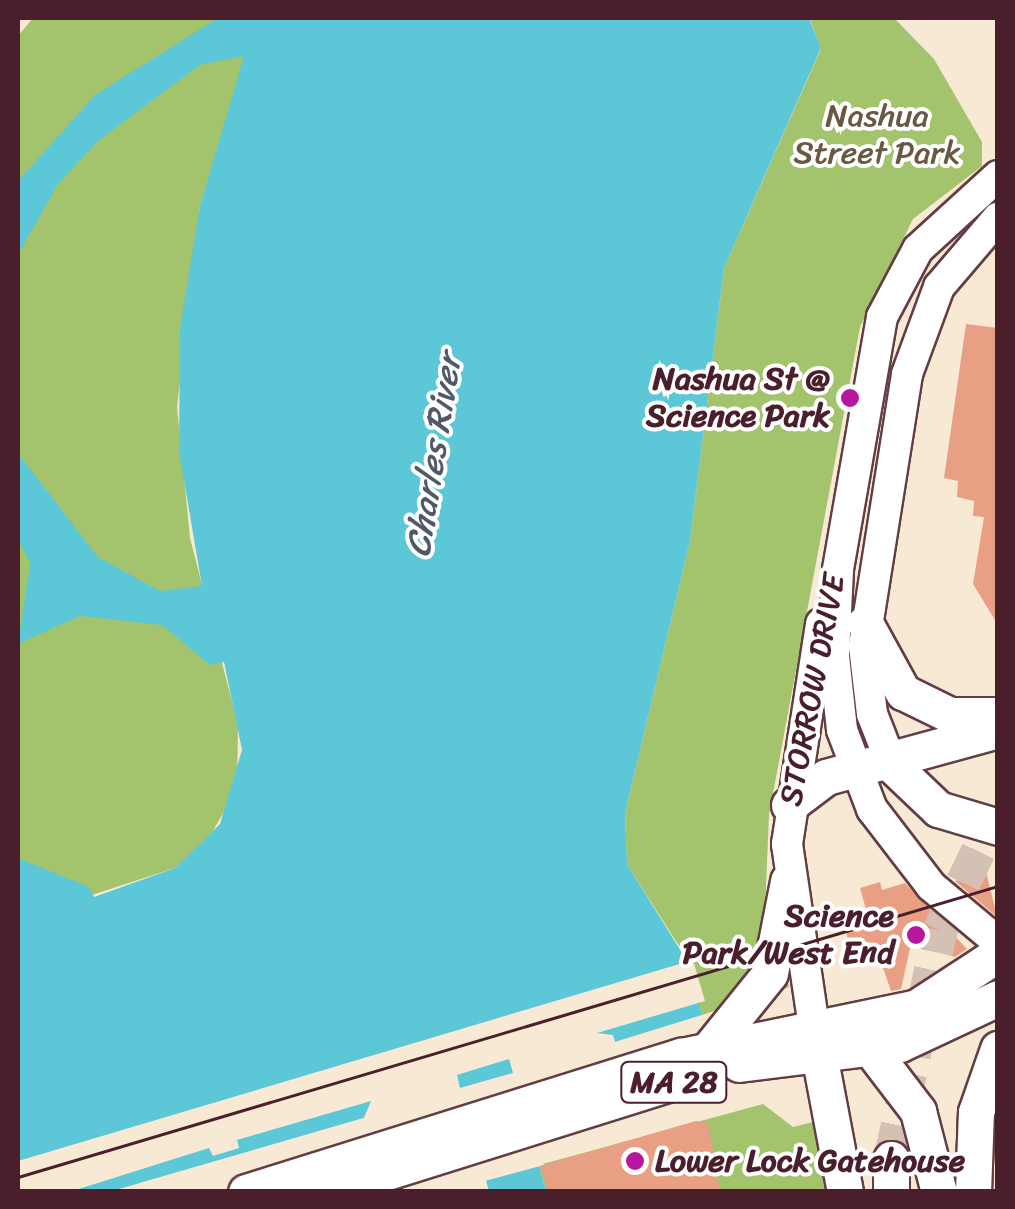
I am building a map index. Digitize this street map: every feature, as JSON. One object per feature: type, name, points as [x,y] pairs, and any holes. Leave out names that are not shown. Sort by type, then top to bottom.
[{"type":"highway","points":[[865,623],[902,692],[950,715],[998,715]]},
{"type":"highway","points":[[789,805],[804,787],[998,730]]},
{"type":"highway","points":[[892,764],[938,809],[998,827]]},
{"type":"highway","points":[[708,1049],[766,981],[788,881]]},
{"type":"highway","name":"MA 28","points":[[246,1192],[816,1040],[917,1007],[998,954]]},
{"type":"highway","points":[[939,1192],[918,1111],[876,1049],[935,1033],[998,998]]},
{"type":"highway","name":"MA 28","points":[[565,1104],[708,1049],[816,1040],[876,1049]]},
{"type":"highway","name":"STORROW DRIVE","points":[[816,1040],[845,1192]]},
{"type":"highway","points":[[973,1192],[976,1112],[998,1049]]},
{"type":"highway","name":"MA 28","points":[[322,1192],[434,1143]]},
{"type":"main road","points":[[998,176],[918,248],[886,306],[842,544],[835,676],[854,771],[910,863],[998,942]]},
{"type":"main road","points":[[892,764],[867,692],[865,623],[916,338],[952,268],[998,218]]},
{"type":"main road","name":"STORROW DRIVE","points":[[816,1040],[788,881],[789,805],[842,544]]},
{"type":"green space","points":[[33,18],[259,18],[200,206],[177,407],[190,538],[238,725],[237,788],[208,840],[175,868],[18,919],[18,36]]},
{"type":"green space","name":"Nashua Street Park","points":[[894,18],[934,59],[982,142],[982,166],[913,219],[860,327],[769,815],[765,911],[789,987],[702,1015],[686,957],[627,864],[625,813],[690,541],[724,268],[821,49],[810,19]]},
{"type":"green space","points":[[763,1104],[793,1127],[817,1121],[830,1191],[546,1191],[539,1165]]},
{"type":"water","name":"Charles River","points":[[218,18],[809,18],[821,48],[724,268],[690,541],[625,813],[627,864],[692,969],[702,1015],[514,1073],[546,1191],[489,1191],[460,1090],[112,1191],[18,1191],[18,858],[89,887],[94,897],[175,868],[220,824],[242,750],[224,662],[210,665],[162,625],[80,616],[18,644],[30,563],[18,539],[18,453],[98,557],[160,591],[202,586],[179,451],[180,328],[200,206],[244,56],[200,65],[98,141],[58,184],[18,255],[18,181],[95,95]]},
{"type":"pier","points":[[693,960],[705,1001],[597,1033],[613,1035],[616,1045],[520,1077],[544,1165],[481,1182],[457,1097],[363,1120],[371,1101],[237,1140],[239,1148],[213,1156],[209,1148],[69,1192],[18,1191],[18,1161]],"holes":[[[509,1059],[513,1073],[460,1088],[457,1075]]]},
{"type":"building","points":[[966,324],[998,328],[998,625],[973,584],[984,517],[973,516],[974,501],[957,497],[958,481],[944,478]]},
{"type":"building","points":[[986,872],[997,916],[955,881]]},
{"type":"building","name":"Science Park/West End","points":[[880,882],[882,890],[905,883],[967,949],[955,957],[911,944],[901,989],[891,991],[881,962],[853,959],[842,916],[866,909],[860,888]]},
{"type":"building","name":"Lower Lock Gatehouse","points":[[696,1121],[708,1123],[720,1192],[548,1192],[540,1166]]},
{"type":"tunnel","points":[[891,1159],[940,930],[998,810]]},
{"type":"tram line","points":[[18,1177],[998,886]]},
{"type":"place","name":"Nashua St @ Science Park","points":[[850,398]]},
{"type":"place","name":"Science Park/West End","points":[[916,935]]},
{"type":"place","name":"Lower Lock Gatehouse","points":[[635,1161]]}]
